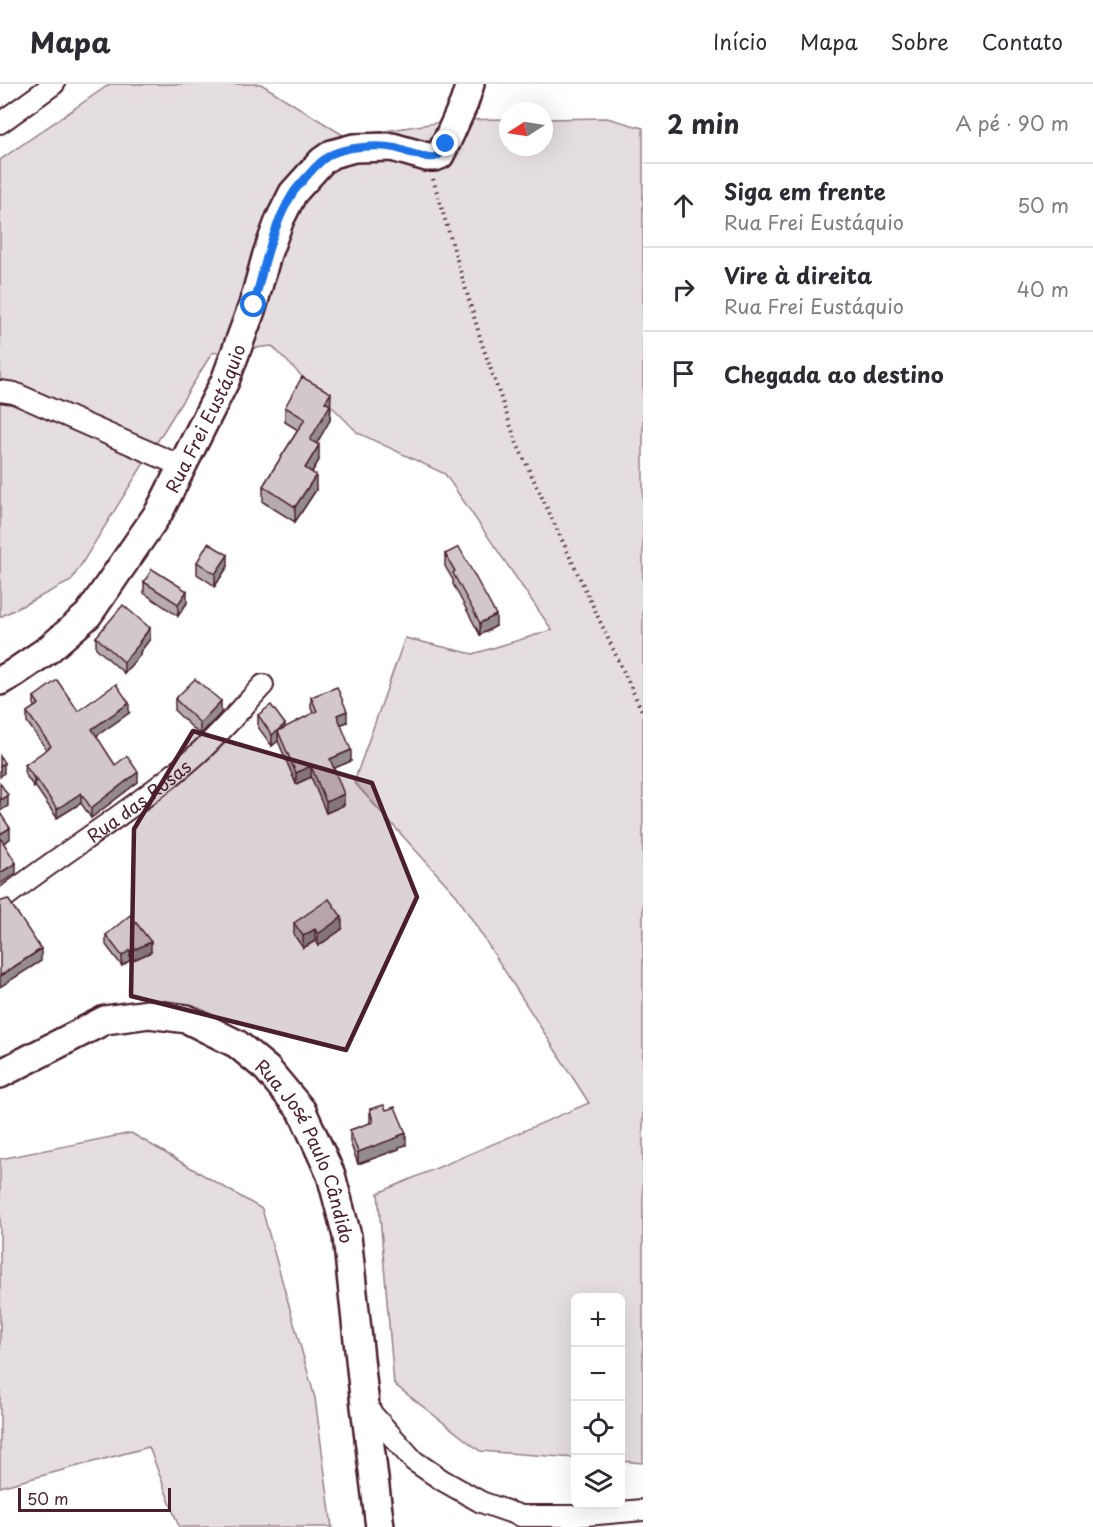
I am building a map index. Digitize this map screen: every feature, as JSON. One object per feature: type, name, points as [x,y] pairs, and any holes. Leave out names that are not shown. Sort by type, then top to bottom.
[{"type":"street","points":[[0,123],[54,84]]},
{"type":"street","points":[[427,157],[440,155],[464,103],[470,84]]},
{"type":"street","name":"Rua Frei Eustáquio","points":[[0,681],[49,649],[88,615],[159,512],[225,381],[254,305],[267,254],[293,193],[316,166],[332,154],[354,148],[392,147],[427,157]]},
{"type":"street","points":[[0,391],[14,393],[181,466]]},
{"type":"street","name":"Rua das Rosas","points":[[0,901],[171,776],[219,733],[263,685]]},
{"type":"street","name":"Rua José Paulo Cândido","points":[[0,1074],[105,1020],[148,1014],[187,1019],[237,1044],[267,1069],[302,1111],[331,1175],[347,1236],[380,1527]]},
{"type":"street","points":[[365,1406],[414,1461],[481,1502],[521,1516],[575,1516],[643,1510]]},
{"type":"path","points":[[427,157],[435,191],[483,347],[517,444],[643,713]]},
{"type":"highlighted area","points":[[193,731],[372,783],[417,897],[346,1050],[131,996],[134,829]]},
{"type":"shaded area","points":[[110,84],[261,84],[346,137],[455,120],[499,119],[499,156],[553,156],[553,119],[607,118],[643,128],[643,1463],[625,1461],[625,1293],[571,1293],[571,1458],[480,1451],[394,1384],[378,1193],[589,1103],[457,896],[354,782],[405,638],[473,654],[552,630],[445,474],[358,433],[272,346],[212,353],[71,581],[0,617],[0,160]]},
{"type":"shaded area","points":[[131,1133],[262,1209],[315,1398],[332,1527],[179,1527],[149,1447],[0,1487],[0,1159]]},
{"type":"building","points":[[302,377],[331,393],[325,402],[330,405],[310,440],[319,445],[305,468],[316,475],[295,507],[263,486],[305,419],[285,407]]},
{"type":"building","points":[[208,543],[228,555],[215,574],[197,562]]},
{"type":"building","points":[[459,547],[496,615],[480,623],[445,554]]},
{"type":"building","points":[[152,569],[187,591],[178,604],[144,582]]},
{"type":"building","points":[[123,605],[150,628],[124,662],[96,637]]},
{"type":"building","points":[[195,679],[221,701],[200,723],[175,699]]},
{"type":"building","points":[[57,680],[78,711],[116,684],[129,703],[92,729],[115,765],[127,756],[138,772],[91,808],[81,793],[57,809],[25,765],[51,746],[27,712],[39,704],[34,697]]},
{"type":"building","points":[[337,687],[347,711],[337,715],[351,750],[330,759],[344,794],[326,802],[311,766],[296,773],[278,731],[317,711],[311,697]]},
{"type":"building","points":[[271,705],[285,724],[272,735],[258,715]]},
{"type":"building","points":[[0,783],[8,795],[0,800]]},
{"type":"building","points":[[0,813],[10,828],[0,834]]},
{"type":"building","points":[[0,837],[16,863],[0,873]]},
{"type":"building","points":[[8,899],[41,949],[0,976],[0,901]]},
{"type":"building","points":[[329,899],[342,917],[318,934],[315,929],[303,936],[294,923]]},
{"type":"building","points":[[130,915],[151,942],[130,950],[122,956],[106,935]]},
{"type":"building","points":[[384,1105],[386,1110],[395,1107],[406,1133],[358,1152],[350,1130],[373,1122],[370,1109]]},
{"type":"route","points":[[254,305],[267,254],[280,219],[293,193],[322,161],[332,154],[354,148],[373,147],[392,147],[427,157],[435,157],[440,155],[446,144]]}]
